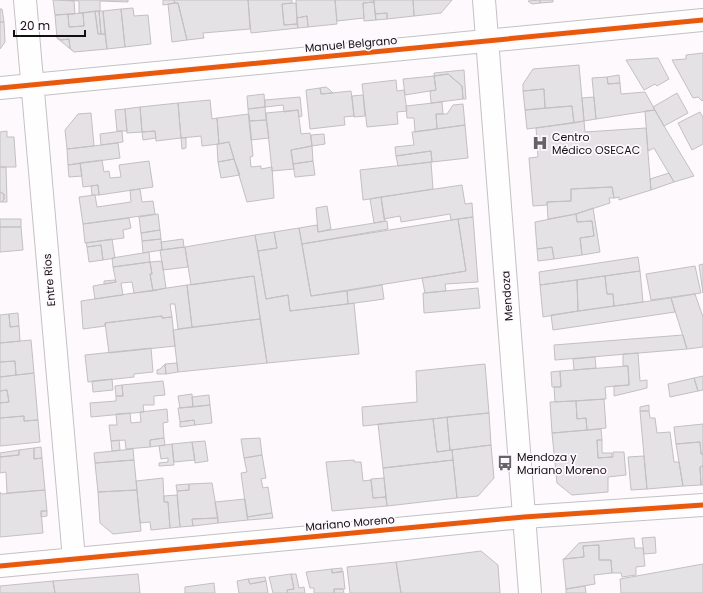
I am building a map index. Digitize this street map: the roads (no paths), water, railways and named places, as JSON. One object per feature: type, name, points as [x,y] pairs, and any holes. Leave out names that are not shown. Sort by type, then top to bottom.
[{"type":"street","name":"Entre Ríos","points":[[25,0],[74,559]]},
{"type":"street","name":"Mendoza","points":[[484,0],[530,593]]},
{"type":"street","name":"Manuel Belgrano","points":[[0,88],[703,20]]},
{"type":"street","name":"Mariano Moreno","points":[[0,566],[524,517],[703,505]]},
{"type":"place","name":"Centro Médico OSECAC","points":[[540,143]]},
{"type":"place","name":"Mendoza y Mariano Moreno","points":[[505,463]]}]
